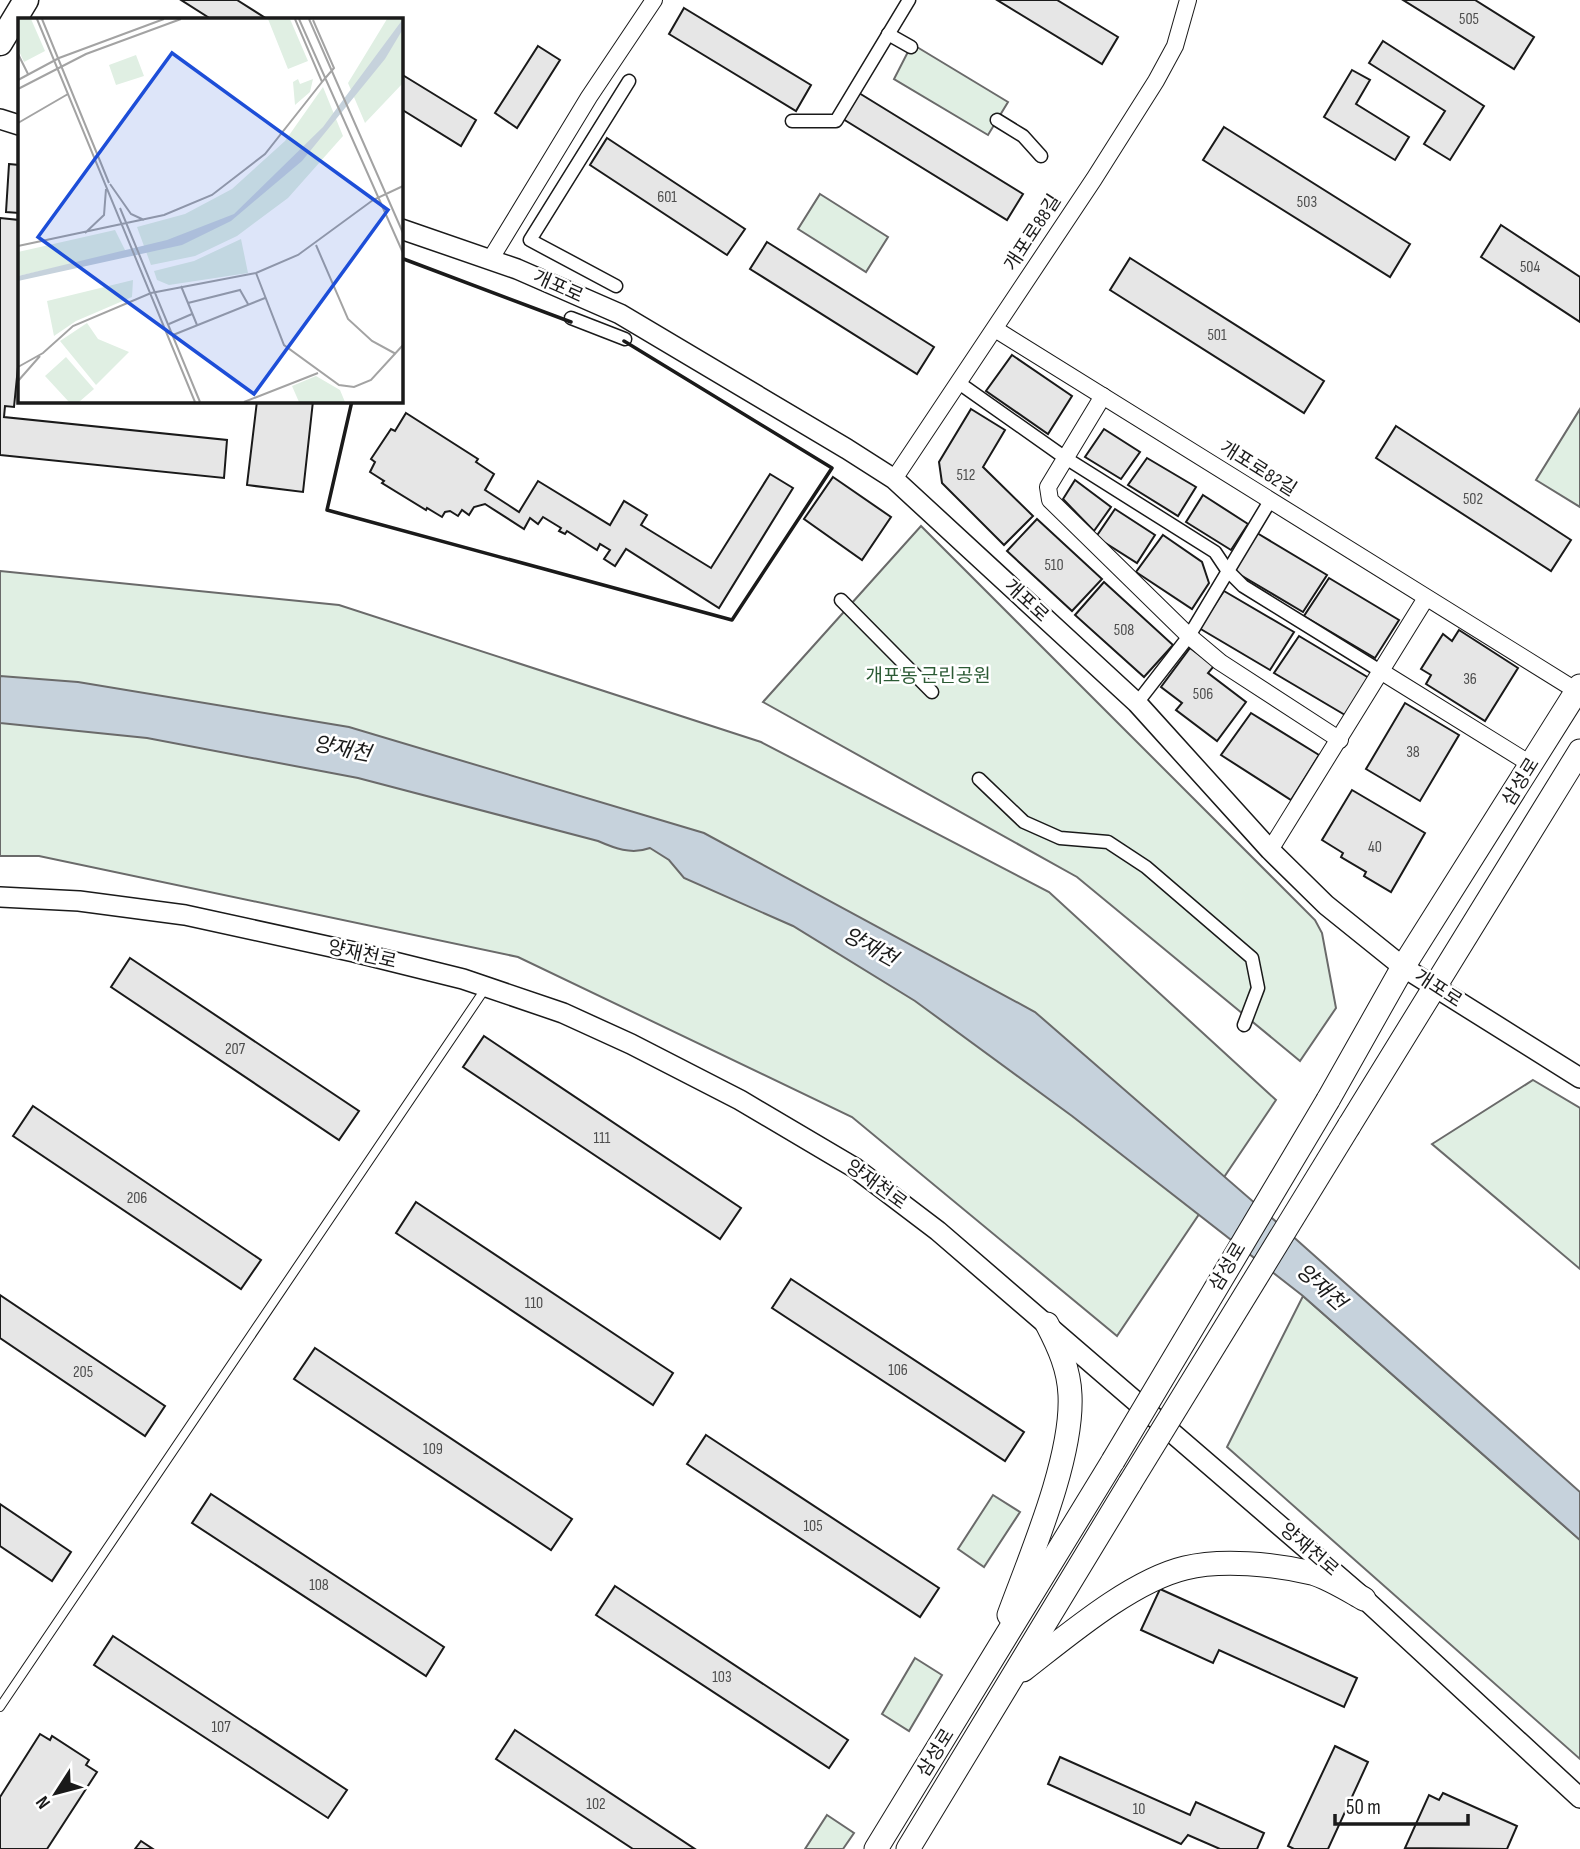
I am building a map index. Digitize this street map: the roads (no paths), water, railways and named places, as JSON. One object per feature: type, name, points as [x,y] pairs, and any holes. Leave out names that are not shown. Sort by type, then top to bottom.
[{"type":"main road","points":[[0,43],[26,0]]},
{"type":"main road","name":"삼성로","points":[[877,1849],[1113,1461],[1328,1100],[1403,967],[1578,689]]},
{"type":"main road","name":"삼성로","points":[[908,1849],[1580,751]]},
{"type":"main road","points":[[992,1662],[1051,1496],[1070,1422],[1070,1393],[1065,1364],[1047,1324]]},
{"type":"main road","points":[[1012,1678],[1091,1618],[1155,1578],[1185,1568],[1226,1563],[1313,1573],[1364,1599]]},
{"type":"street","points":[[490,260],[589,97],[654,0]]},
{"type":"street","points":[[792,121],[836,121],[909,0]]},
{"type":"street","name":"개포로88길","points":[[894,480],[1156,81],[1175,46],[1188,0]]},
{"type":"street","points":[[888,34],[911,47]]},
{"type":"street","points":[[616,286],[530,240],[629,80]]},
{"type":"street","points":[[0,119],[18,125]]},
{"type":"street","points":[[997,120],[1023,136],[1041,156]]},
{"type":"street","name":"개포로","points":[[402,229],[490,260],[620,314],[856,454],[894,480],[1137,703],[1270,850],[1326,905],[1403,967],[1580,1078]]},
{"type":"street","points":[[571,318],[625,339]]},
{"type":"street","name":"개포로82길","points":[[995,329],[1426,598],[1578,689]]},
{"type":"street","points":[[959,383],[1064,457],[1215,552],[1227,570],[1243,586],[1532,765]]},
{"type":"street","points":[[1103,396],[1048,487],[1050,500],[1189,636],[1220,662],[1340,740]]},
{"type":"street","points":[[1137,703],[1189,636],[1270,501]]},
{"type":"street","points":[[1270,850],[1426,598]]},
{"type":"street","points":[[841,600],[932,692]]},
{"type":"street","points":[[979,779],[1024,822],[1060,838],[1108,842],[1146,867],[1252,958],[1258,988],[1244,1025]]},
{"type":"street","name":"양재천로","points":[[0,897],[79,901],[185,915],[354,952],[487,986],[563,1013],[631,1044],[740,1100],[856,1168],[938,1231],[1364,1599],[1580,1798]]},
{"type":"lane","points":[[0,1707],[487,986]]},
{"type":"water","name":"양재천","points":[[0,676],[78,682],[349,727],[704,833],[1035,1012],[1580,1492],[1580,1540],[1303,1296],[1072,1116],[915,1001],[793,926],[684,878],[669,860],[650,848],[623,850],[598,841],[358,778],[147,738],[0,723]]},
{"type":"park label","name":"개포동 근린공원","points":[[928,676]]}]
